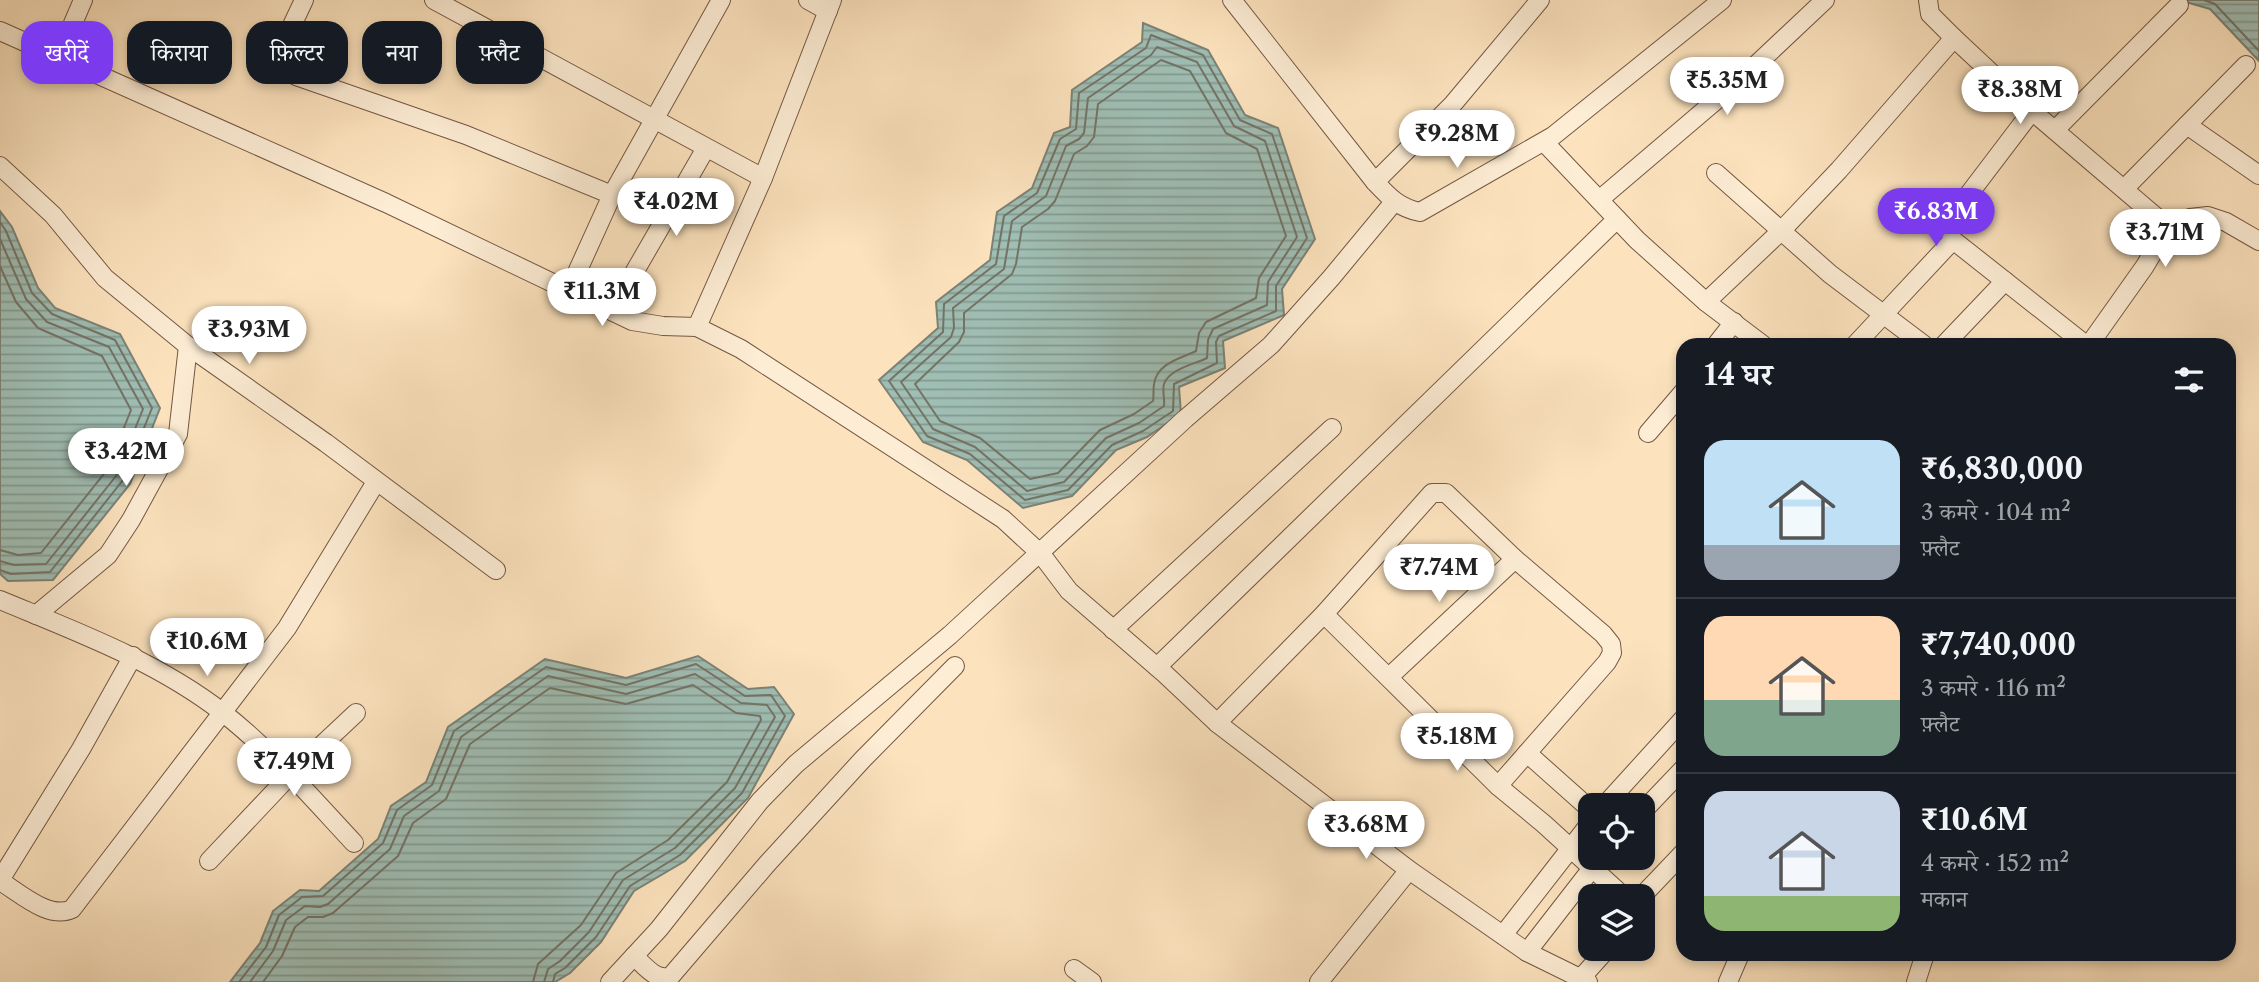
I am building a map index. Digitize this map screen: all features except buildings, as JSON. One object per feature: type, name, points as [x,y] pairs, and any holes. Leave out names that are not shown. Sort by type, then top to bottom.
[{"type":"street","points":[[74,21],[83,0]]},
{"type":"street","points":[[304,0],[279,52],[280,64],[296,76],[466,135],[612,195]]},
{"type":"street","points":[[433,0],[763,178]]},
{"type":"street","points":[[569,290],[612,195],[721,0]]},
{"type":"street","points":[[696,327],[763,178],[830,5],[808,0]]},
{"type":"street","points":[[1232,0],[1375,182],[1394,202],[1406,209],[1420,212],[1544,142],[1722,0]]},
{"type":"street","points":[[1375,182],[1453,104],[1539,0]]},
{"type":"street","points":[[1599,200],[1740,80],[1825,0]]},
{"type":"street","points":[[1928,0],[1930,14],[1954,38],[2032,111],[2168,227]]},
{"type":"street","points":[[2055,130],[2179,5]]},
{"type":"street","points":[[0,32],[21,41]]},
{"type":"street","points":[[1706,302],[1781,231],[1839,170],[1954,38]]},
{"type":"street","points":[[2123,189],[2246,65]]},
{"type":"street","points":[[113,80],[386,203],[632,320],[663,326],[696,327],[741,349],[1003,519],[1041,554],[1069,591],[1181,687],[1217,723],[1409,870],[1527,951],[1584,980],[1598,961]]},
{"type":"street","points":[[2032,111],[1953,215],[1948,226],[1953,240],[2079,338]]},
{"type":"street","points":[[2187,125],[2259,175]]},
{"type":"street","points":[[1544,142],[1627,230],[1706,302],[1754,338]]},
{"type":"street","points":[[614,312],[706,148]]},
{"type":"street","points":[[0,166],[53,215],[105,278],[188,346],[326,443],[495,570]]},
{"type":"street","points":[[1716,173],[1830,274],[1915,338]]},
{"type":"street","points":[[610,982],[659,929],[760,801],[796,764],[950,635],[1185,419],[1271,345],[1394,202]]},
{"type":"street","points":[[2093,338],[2145,266],[2168,227],[2190,218],[2208,216],[2259,241]]},
{"type":"street","points":[[1161,670],[1627,230]]},
{"type":"street","points":[[1861,338],[1953,240]]},
{"type":"street","points":[[1951,338],[2005,281]]},
{"type":"street","points":[[1721,338],[1734,322]]},
{"type":"street","points":[[36,615],[108,555],[131,520],[178,434],[188,346]]},
{"type":"street","points":[[1648,433],[1676,400]]},
{"type":"street","points":[[1114,630],[1332,428]]},
{"type":"street","points":[[132,656],[81,748],[0,880],[49,910],[64,913],[72,909],[223,713],[286,628],[376,482]]},
{"type":"street","points":[[1217,723],[1324,614],[1432,494],[1446,493],[1515,559],[1603,634],[1611,644],[1612,653],[1607,662],[1497,786]]},
{"type":"street","points":[[1389,677],[1515,559]]},
{"type":"street","points":[[0,600],[132,656],[223,713],[291,774],[354,844]]},
{"type":"street","points":[[1324,614],[1497,786],[1578,853]]},
{"type":"street","points":[[634,956],[656,976],[671,976],[767,864],[863,759],[956,666]]},
{"type":"street","points":[[209,861],[291,774],[356,713]]},
{"type":"street","points":[[1616,793],[1676,727]]},
{"type":"street","points":[[1527,754],[1578,799]]},
{"type":"street","points":[[1655,798],[1676,776]]},
{"type":"street","points":[[1503,935],[1578,837]]},
{"type":"street","points":[[1653,884],[1676,860]]},
{"type":"street","points":[[1319,982],[1409,870]]},
{"type":"street","points":[[1527,951],[1589,870]]},
{"type":"street","points":[[1602,870],[1613,884]]},
{"type":"street","points":[[1728,982],[1737,961]]},
{"type":"street","points":[[1916,982],[1923,961]]},
{"type":"street","points":[[1074,969],[1092,982]]},
{"type":"water","points":[[2179,0],[2259,0],[2259,61],[2210,9]]},
{"type":"water","points":[[1143,23],[1208,50],[1245,115],[1278,128],[1315,239],[1282,289],[1284,315],[1223,341],[1225,368],[1179,387],[1181,414],[1147,437],[1116,450],[1072,496],[1023,508],[967,460],[923,442],[879,380],[938,328],[936,302],[990,260],[997,212],[1032,188],[1054,133],[1070,127],[1072,90],[1142,42]]},
{"type":"water","points":[[0,211],[12,227],[38,288],[55,308],[120,334],[160,408],[130,484],[53,580],[8,581],[0,574]]},
{"type":"water","points":[[698,656],[748,689],[774,687],[794,714],[748,798],[685,861],[634,891],[601,942],[570,973],[555,982],[230,982],[260,943],[273,911],[300,890],[319,891],[378,839],[391,806],[426,782],[448,727],[545,659],[626,678]]}]
